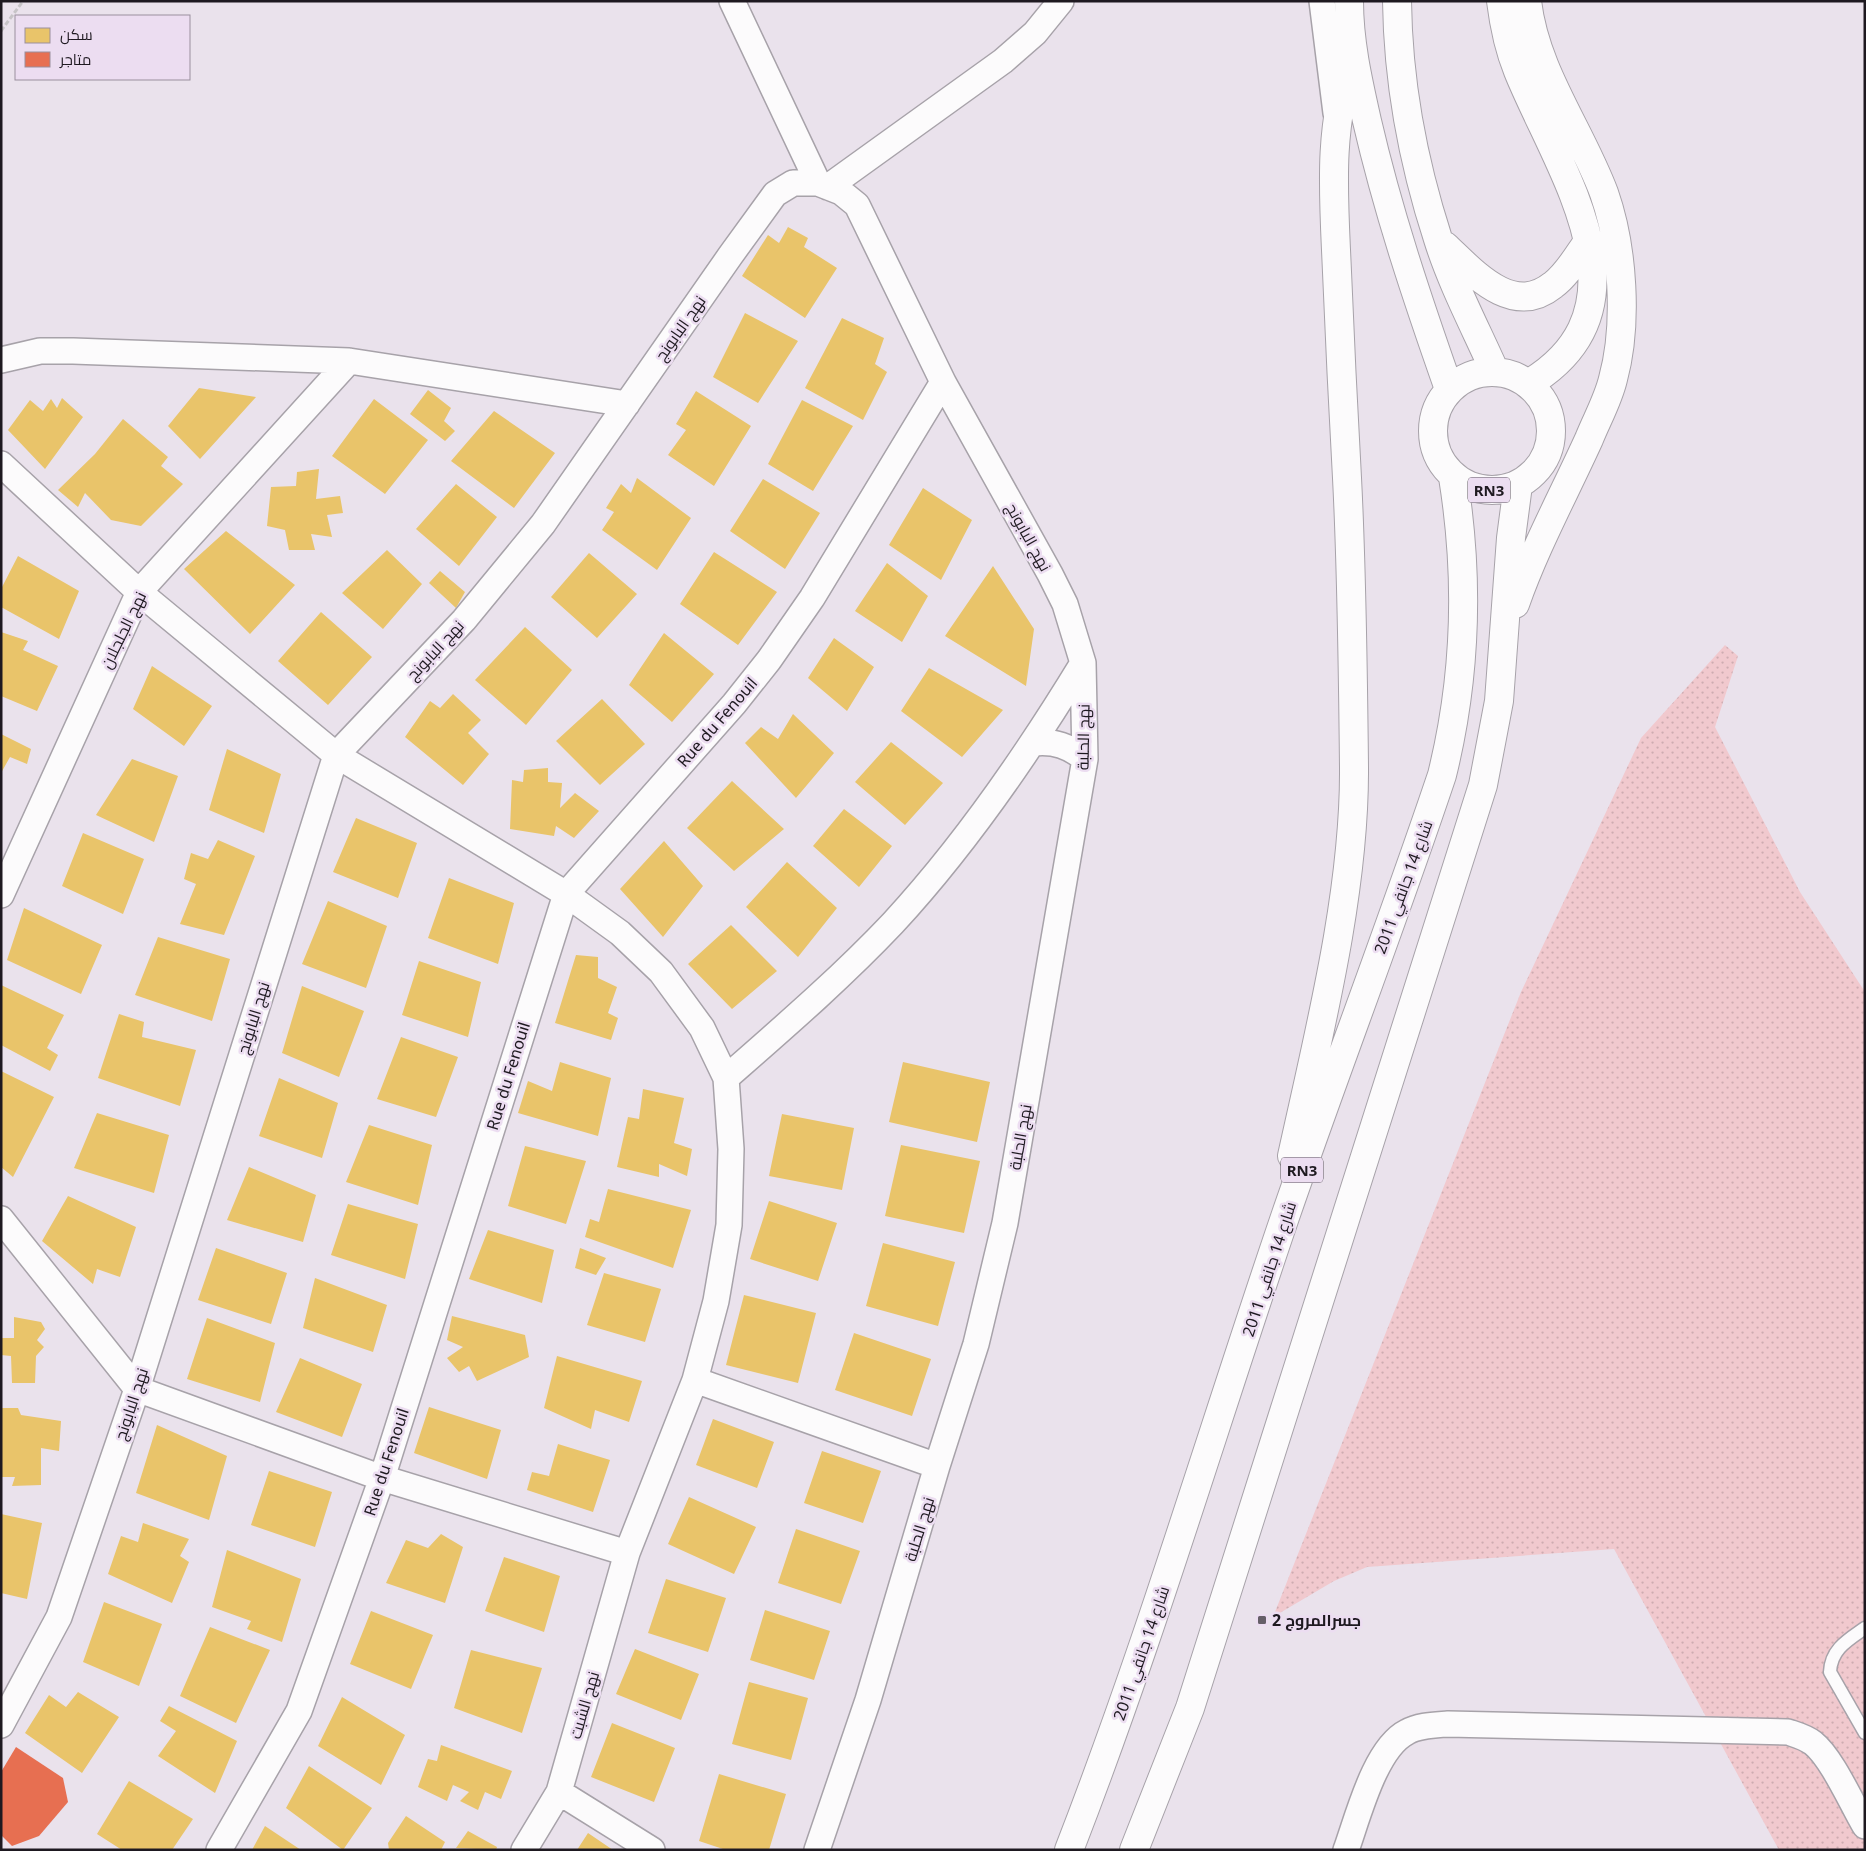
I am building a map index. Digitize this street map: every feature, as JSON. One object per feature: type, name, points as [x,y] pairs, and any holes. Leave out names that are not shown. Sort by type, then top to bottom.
[{"type":"highway","points":[[1349,1],[1353,58],[1379,172],[1403,254],[1449,389]]},
{"type":"highway","points":[[1397,1],[1401,74],[1418,167],[1438,241],[1495,372]]},
{"type":"highway","points":[[1501,1],[1508,42],[1517,69],[1575,197],[1589,240],[1593,285],[1584,324],[1562,359],[1547,372],[1528,384]]},
{"type":"highway","points":[[1504,642],[1514,608],[1536,550],[1608,396],[1620,347],[1618,253],[1612,223],[1594,167],[1544,65],[1534,38],[1527,1]]},
{"type":"highway","points":[[1285,1218],[1291,1162],[1342,904],[1351,828],[1354,770],[1350,592],[1333,195],[1336,118],[1342,86],[1353,58]]},
{"type":"highway","points":[[1438,241],[1493,288],[1503,293],[1526,296],[1540,293],[1552,286],[1562,276],[1589,240]]},
{"type":"highway","name":"شارع 14 جانفي 2011","points":[[1495,372],[1512,375],[1528,384],[1540,396],[1548,411],[1550,446],[1543,462],[1532,475],[1518,485],[1501,490],[1485,490],[1468,486],[1454,477],[1441,462],[1433,444],[1432,424],[1438,405],[1449,389],[1462,379],[1478,373],[1495,372]]},
{"type":"highway","name":"شارع 14 جانفي 2011","points":[[1069,1850],[1097,1778],[1167,1578],[1285,1218],[1428,816],[1452,734],[1460,681],[1463,560],[1454,477]]},
{"type":"highway","name":"RN3","points":[[1134,1850],[1190,1708],[1473,818],[1491,745],[1504,642],[1510,547],[1518,485]]},
{"type":"street","points":[[732,1],[823,185],[1003,61],[1035,33],[1061,1]]},
{"type":"street","points":[[1322,1],[1336,118]]},
{"type":"street","name":"نهج البابونج","points":[[1,1725],[59,1617],[137,1389],[336,755],[464,620],[543,524],[775,194],[793,183],[823,185],[841,192],[857,205],[943,382],[1050,574],[1067,612],[1083,663]]},
{"type":"street","points":[[1,360],[40,351],[73,351],[349,361],[627,404]]},
{"type":"street","name":"نهج الجلجلان","points":[[1,896],[139,592],[349,361]]},
{"type":"street","name":"Rue du Fenouil","points":[[219,1850],[298,1711],[382,1478],[566,894],[734,704],[769,660],[812,598],[943,382]]},
{"type":"street","points":[[1,464],[139,592],[336,755],[566,894],[620,933],[661,972],[702,1028],[726,1078],[731,1149],[728,1225],[716,1301],[695,1380],[627,1553],[382,1478],[137,1389],[1,1219]]},
{"type":"street","name":"نهج الحلبة","points":[[726,1078],[812,1003],[893,922],[967,836],[1034,743],[1083,663]]},
{"type":"street","name":"نهج الحلبة","points":[[817,1850],[868,1700],[937,1466],[976,1344],[1005,1223],[1085,759],[1083,663]]},
{"type":"street","points":[[1034,743],[1062,744],[1074,750],[1085,759]]},
{"type":"street","points":[[695,1380],[937,1466]]},
{"type":"street","name":"نهج الشبت","points":[[524,1850],[559,1792],[627,1553]]},
{"type":"street","points":[[1346,1850],[1372,1777],[1384,1754],[1406,1732],[1428,1725],[1448,1724],[1788,1732],[1802,1736],[1814,1744],[1825,1757],[1865,1826]]},
{"type":"street","points":[[559,1792],[652,1850]]},
{"type":"lane","points":[[1865,1628],[1837,1650],[1830,1662],[1830,1672],[1833,1681],[1861,1719],[1865,1733]]},
{"type":"path","points":[[1,31],[23,1]]},
{"type":"shaded area","points":[[1725,645],[1738,656],[1715,727],[1800,892],[1865,992],[1865,1850],[1779,1850],[1614,1549],[1367,1567],[1334,1581],[1273,1617],[1521,992],[1641,738]]},
{"type":"building: سكن","points":[[788,227],[808,238],[804,247],[837,268],[805,318],[742,276],[768,235],[779,243]]},
{"type":"building: سكن","points":[[745,313],[798,341],[758,403],[713,377]]},
{"type":"building: سكن","points":[[842,318],[884,338],[875,364],[887,372],[863,420],[805,388]]},
{"type":"building: سكن","points":[[199,388],[256,397],[200,459],[168,426]]},
{"type":"building: سكن","points":[[428,390],[451,408],[444,421],[455,431],[445,441],[410,414]]},
{"type":"building: سكن","points":[[696,391],[751,426],[714,486],[668,455],[686,430],[676,424]]},
{"type":"building: سكن","points":[[62,398],[83,417],[45,469],[8,430],[30,400],[43,411],[51,399],[57,408]]},
{"type":"building: سكن","points":[[374,399],[428,440],[385,494],[332,456]]},
{"type":"building: سكن","points":[[802,400],[853,426],[813,491],[768,464]]},
{"type":"building: سكن","points":[[494,411],[555,453],[514,508],[451,461]]},
{"type":"building: سكن","points":[[123,419],[168,457],[161,466],[183,484],[141,526],[111,520],[85,493],[78,507],[58,490],[95,454]]},
{"type":"building: سكن","points":[[319,469],[316,499],[340,496],[343,513],[327,515],[332,537],[311,534],[315,550],[289,550],[285,530],[267,526],[271,487],[296,486],[297,472]]},
{"type":"building: سكن","points":[[637,478],[691,518],[657,570],[602,530],[614,512],[606,508],[621,484],[631,493]]},
{"type":"building: سكن","points":[[763,479],[820,513],[785,569],[730,531]]},
{"type":"building: سكن","points":[[456,484],[497,517],[459,566],[416,529]]},
{"type":"building: سكن","points":[[923,488],[972,520],[941,580],[889,545]]},
{"type":"building: سكن","points":[[226,531],[295,585],[250,634],[184,569]]},
{"type":"building: سكن","points":[[387,550],[422,584],[383,629],[342,593]]},
{"type":"building: سكن","points":[[714,552],[777,592],[738,645],[680,604]]},
{"type":"building: سكن","points":[[589,553],[637,594],[597,638],[551,597]]},
{"type":"building: سكن","points":[[18,556],[79,591],[59,639],[1,607],[1,589]]},
{"type":"building: سكن","points":[[887,563],[928,596],[902,642],[855,611]]},
{"type":"building: سكن","points":[[993,566],[1034,629],[1026,686],[945,636]]},
{"type":"building: سكن","points":[[440,571],[465,592],[456,608],[429,583]]},
{"type":"building: سكن","points":[[321,612],[372,657],[328,705],[278,661]]},
{"type":"building: سكن","points":[[525,627],[572,670],[526,725],[475,680]]},
{"type":"building: سكن","points":[[1,632],[28,641],[23,650],[58,666],[37,711],[1,696]]},
{"type":"building: سكن","points":[[664,633],[714,674],[672,722],[629,685]]},
{"type":"building: سكن","points":[[834,638],[874,667],[847,711],[808,678]]},
{"type":"building: سكن","points":[[152,666],[212,706],[184,746],[133,709]]},
{"type":"building: سكن","points":[[929,668],[1003,710],[962,757],[901,711]]},
{"type":"building: سكن","points":[[453,694],[481,720],[468,733],[489,754],[463,785],[405,737],[430,701],[440,708]]},
{"type":"building: سكن","points":[[602,699],[645,744],[600,785],[556,741]]},
{"type":"building: سكن","points":[[793,714],[834,753],[796,798],[745,743],[761,727],[778,739]]},
{"type":"building: سكن","points":[[1,734],[31,749],[27,764],[10,757],[1,773]]},
{"type":"building: سكن","points":[[891,742],[943,783],[905,825],[855,782]]},
{"type":"building: سكن","points":[[227,749],[281,774],[264,833],[209,810]]},
{"type":"building: سكن","points":[[132,759],[178,776],[154,842],[96,815]]},
{"type":"building: سكن","points":[[548,768],[548,782],[562,783],[560,808],[575,793],[599,811],[574,838],[556,826],[554,836],[510,829],[512,780],[523,782],[524,770]]},
{"type":"building: سكن","points":[[732,781],[784,829],[734,871],[687,828]]},
{"type":"building: سكن","points":[[844,809],[892,846],[859,887],[813,846]]},
{"type":"building: سكن","points":[[356,818],[417,843],[398,898],[333,872]]},
{"type":"building: سكن","points":[[83,833],[144,859],[123,914],[62,886]]},
{"type":"building: سكن","points":[[218,840],[255,856],[224,935],[180,924],[196,884],[184,879],[191,853],[208,859]]},
{"type":"building: سكن","points":[[664,841],[703,886],[663,937],[620,889]]},
{"type":"building: سكن","points":[[787,862],[837,908],[798,957],[746,907]]},
{"type":"building: سكن","points":[[449,878],[514,903],[498,964],[428,938]]},
{"type":"building: سكن","points":[[328,901],[387,926],[366,988],[302,964]]},
{"type":"building: سكن","points":[[24,908],[102,945],[81,994],[7,960]]},
{"type":"building: سكن","points":[[731,925],[777,971],[732,1009],[688,964]]},
{"type":"building: سكن","points":[[158,937],[230,959],[212,1021],[135,995]]},
{"type":"building: سكن","points":[[576,955],[598,957],[598,978],[617,987],[608,1013],[618,1018],[611,1040],[555,1023]]},
{"type":"building: سكن","points":[[419,961],[481,982],[468,1037],[402,1015]]},
{"type":"building: سكن","points":[[1,985],[64,1015],[47,1048],[58,1055],[50,1071],[1,1045]]},
{"type":"building: سكن","points":[[302,986],[364,1011],[339,1077],[282,1053]]},
{"type":"building: سكن","points":[[119,1014],[144,1022],[142,1037],[196,1050],[180,1106],[98,1078]]},
{"type":"building: سكن","points":[[401,1037],[458,1057],[436,1117],[377,1099]]},
{"type":"building: سكن","points":[[560,1062],[611,1078],[598,1136],[518,1113],[528,1081],[552,1091]]},
{"type":"building: سكن","points":[[903,1062],[990,1082],[977,1142],[889,1122]]},
{"type":"building: سكن","points":[[1,1071],[54,1097],[13,1177],[1,1167]]},
{"type":"building: سكن","points":[[279,1078],[338,1103],[322,1158],[259,1136]]},
{"type":"building: سكن","points":[[643,1089],[684,1098],[674,1143],[692,1149],[687,1176],[659,1164],[659,1177],[617,1167],[628,1117],[639,1119]]},
{"type":"building: سكن","points":[[97,1113],[169,1135],[154,1193],[74,1168]]},
{"type":"building: سكن","points":[[782,1114],[854,1128],[842,1190],[769,1176]]},
{"type":"building: سكن","points":[[369,1125],[432,1145],[418,1205],[346,1182]]},
{"type":"building: سكن","points":[[901,1145],[980,1161],[964,1233],[885,1216]]},
{"type":"building: سكن","points":[[525,1146],[586,1161],[566,1224],[508,1206]]},
{"type":"building: سكن","points":[[249,1167],[316,1195],[303,1242],[227,1220]]},
{"type":"building: سكن","points":[[608,1189],[691,1210],[673,1268],[585,1237],[590,1219],[599,1222]]},
{"type":"building: سكن","points":[[68,1196],[136,1227],[120,1277],[97,1269],[93,1284],[42,1241]]},
{"type":"building: سكن","points":[[769,1201],[837,1223],[818,1281],[750,1259]]},
{"type":"building: سكن","points":[[348,1204],[418,1224],[405,1279],[331,1255]]},
{"type":"building: سكن","points":[[488,1230],[554,1250],[542,1303],[469,1279]]},
{"type":"building: سكن","points":[[883,1243],[955,1262],[938,1326],[866,1306]]},
{"type":"building: سكن","points":[[216,1248],[287,1273],[271,1324],[198,1300]]},
{"type":"building: سكن","points":[[580,1248],[606,1258],[596,1275],[575,1268]]},
{"type":"building: سكن","points":[[604,1273],[661,1289],[645,1342],[587,1325]]},
{"type":"building: سكن","points":[[315,1278],[387,1305],[373,1352],[303,1328]]},
{"type":"building: سكن","points":[[744,1295],[816,1313],[798,1383],[726,1365]]},
{"type":"building: سكن","points":[[452,1316],[525,1335],[529,1357],[477,1381],[469,1366],[459,1372],[447,1358],[463,1347],[447,1340]]},
{"type":"building: سكن","points":[[14,1317],[41,1322],[45,1329],[37,1340],[44,1347],[36,1356],[35,1383],[12,1383],[11,1356],[1,1355],[1,1338],[14,1338]]},
{"type":"building: سكن","points":[[207,1318],[275,1343],[260,1402],[187,1379]]},
{"type":"building: سكن","points":[[854,1333],[931,1359],[912,1416],[835,1390]]},
{"type":"building: سكن","points":[[557,1356],[642,1381],[629,1422],[595,1410],[591,1429],[544,1408]]},
{"type":"building: سكن","points":[[300,1358],[362,1384],[342,1437],[276,1412]]},
{"type":"building: سكن","points":[[429,1407],[501,1430],[487,1479],[414,1453]]},
{"type":"building: سكن","points":[[1,1408],[18,1408],[21,1415],[61,1421],[59,1451],[41,1448],[41,1485],[12,1486],[15,1477],[1,1477]]},
{"type":"building: سكن","points":[[713,1419],[774,1442],[757,1488],[696,1465]]},
{"type":"building: سكن","points":[[157,1425],[227,1456],[209,1520],[136,1493]]},
{"type":"building: سكن","points":[[558,1444],[610,1460],[593,1512],[527,1490],[532,1472],[549,1476]]},
{"type":"building: سكن","points":[[822,1451],[881,1471],[863,1523],[804,1503]]},
{"type":"building: سكن","points":[[269,1471],[332,1492],[315,1547],[251,1525]]},
{"type":"building: سكن","points":[[689,1497],[756,1527],[734,1574],[668,1544]]},
{"type":"building: سكن","points":[[1,1514],[42,1523],[27,1599],[1,1593]]},
{"type":"building: سكن","points":[[143,1523],[189,1539],[180,1556],[189,1562],[172,1603],[108,1574],[121,1536],[138,1542]]},
{"type":"building: سكن","points":[[796,1529],[860,1551],[841,1604],[778,1583]]},
{"type":"building: سكن","points":[[441,1534],[463,1547],[445,1603],[386,1583],[406,1540],[428,1548]]},
{"type":"building: سكن","points":[[227,1550],[301,1579],[282,1642],[247,1629],[251,1621],[212,1607]]},
{"type":"building: سكن","points":[[504,1557],[560,1576],[544,1632],[485,1611]]},
{"type":"building: سكن","points":[[666,1579],[726,1598],[708,1652],[648,1633]]},
{"type":"building: سكن","points":[[104,1602],[162,1624],[139,1686],[83,1662]]},
{"type":"building: سكن","points":[[765,1610],[830,1631],[814,1680],[750,1660]]},
{"type":"building: سكن","points":[[371,1611],[433,1635],[411,1689],[350,1664]]},
{"type":"building: سكن","points":[[210,1627],[270,1650],[236,1723],[180,1696]]},
{"type":"building: سكن","points":[[635,1649],[699,1674],[681,1720],[616,1694]]},
{"type":"building: سكن","points":[[471,1650],[542,1668],[522,1733],[454,1708]]},
{"type":"building: سكن","points":[[749,1682],[808,1698],[791,1760],[732,1744]]},
{"type":"building: سكن","points":[[78,1692],[119,1717],[82,1773],[25,1733],[49,1695],[66,1707]]},
{"type":"building: سكن","points":[[342,1697],[405,1735],[381,1785],[318,1746]]},
{"type":"building: سكن","points":[[169,1706],[237,1741],[215,1793],[158,1756],[176,1731],[160,1721]]},
{"type":"building: سكن","points":[[612,1723],[675,1748],[654,1802],[591,1777]]},
{"type":"building: سكن","points":[[441,1745],[512,1771],[501,1799],[485,1792],[478,1810],[460,1801],[469,1792],[453,1785],[447,1801],[418,1787],[428,1759],[437,1761]]},
{"type":"building: سكن","points":[[309,1766],[372,1808],[343,1850],[286,1808]]},
{"type":"building: سكن","points":[[719,1774],[786,1794],[769,1850],[726,1850],[699,1841]]},
{"type":"building: سكن","points":[[129,1781],[193,1819],[172,1850],[122,1850],[97,1834]]},
{"type":"building: سكن","points":[[406,1816],[445,1842],[441,1850],[389,1850],[388,1843]]},
{"type":"building: سكن","points":[[265,1826],[301,1850],[252,1850]]},
{"type":"building: سكن","points":[[468,1831],[497,1847],[496,1850],[456,1848]]},
{"type":"building: سكن","points":[[588,1833],[613,1850],[577,1850]]},
{"type":"building: متاجر","points":[[16,1747],[63,1778],[68,1802],[39,1836],[12,1846],[1,1835],[1,1772]]},
{"type":"place","name":"جسرالمروج 2","points":[[1262,1620]]}]
